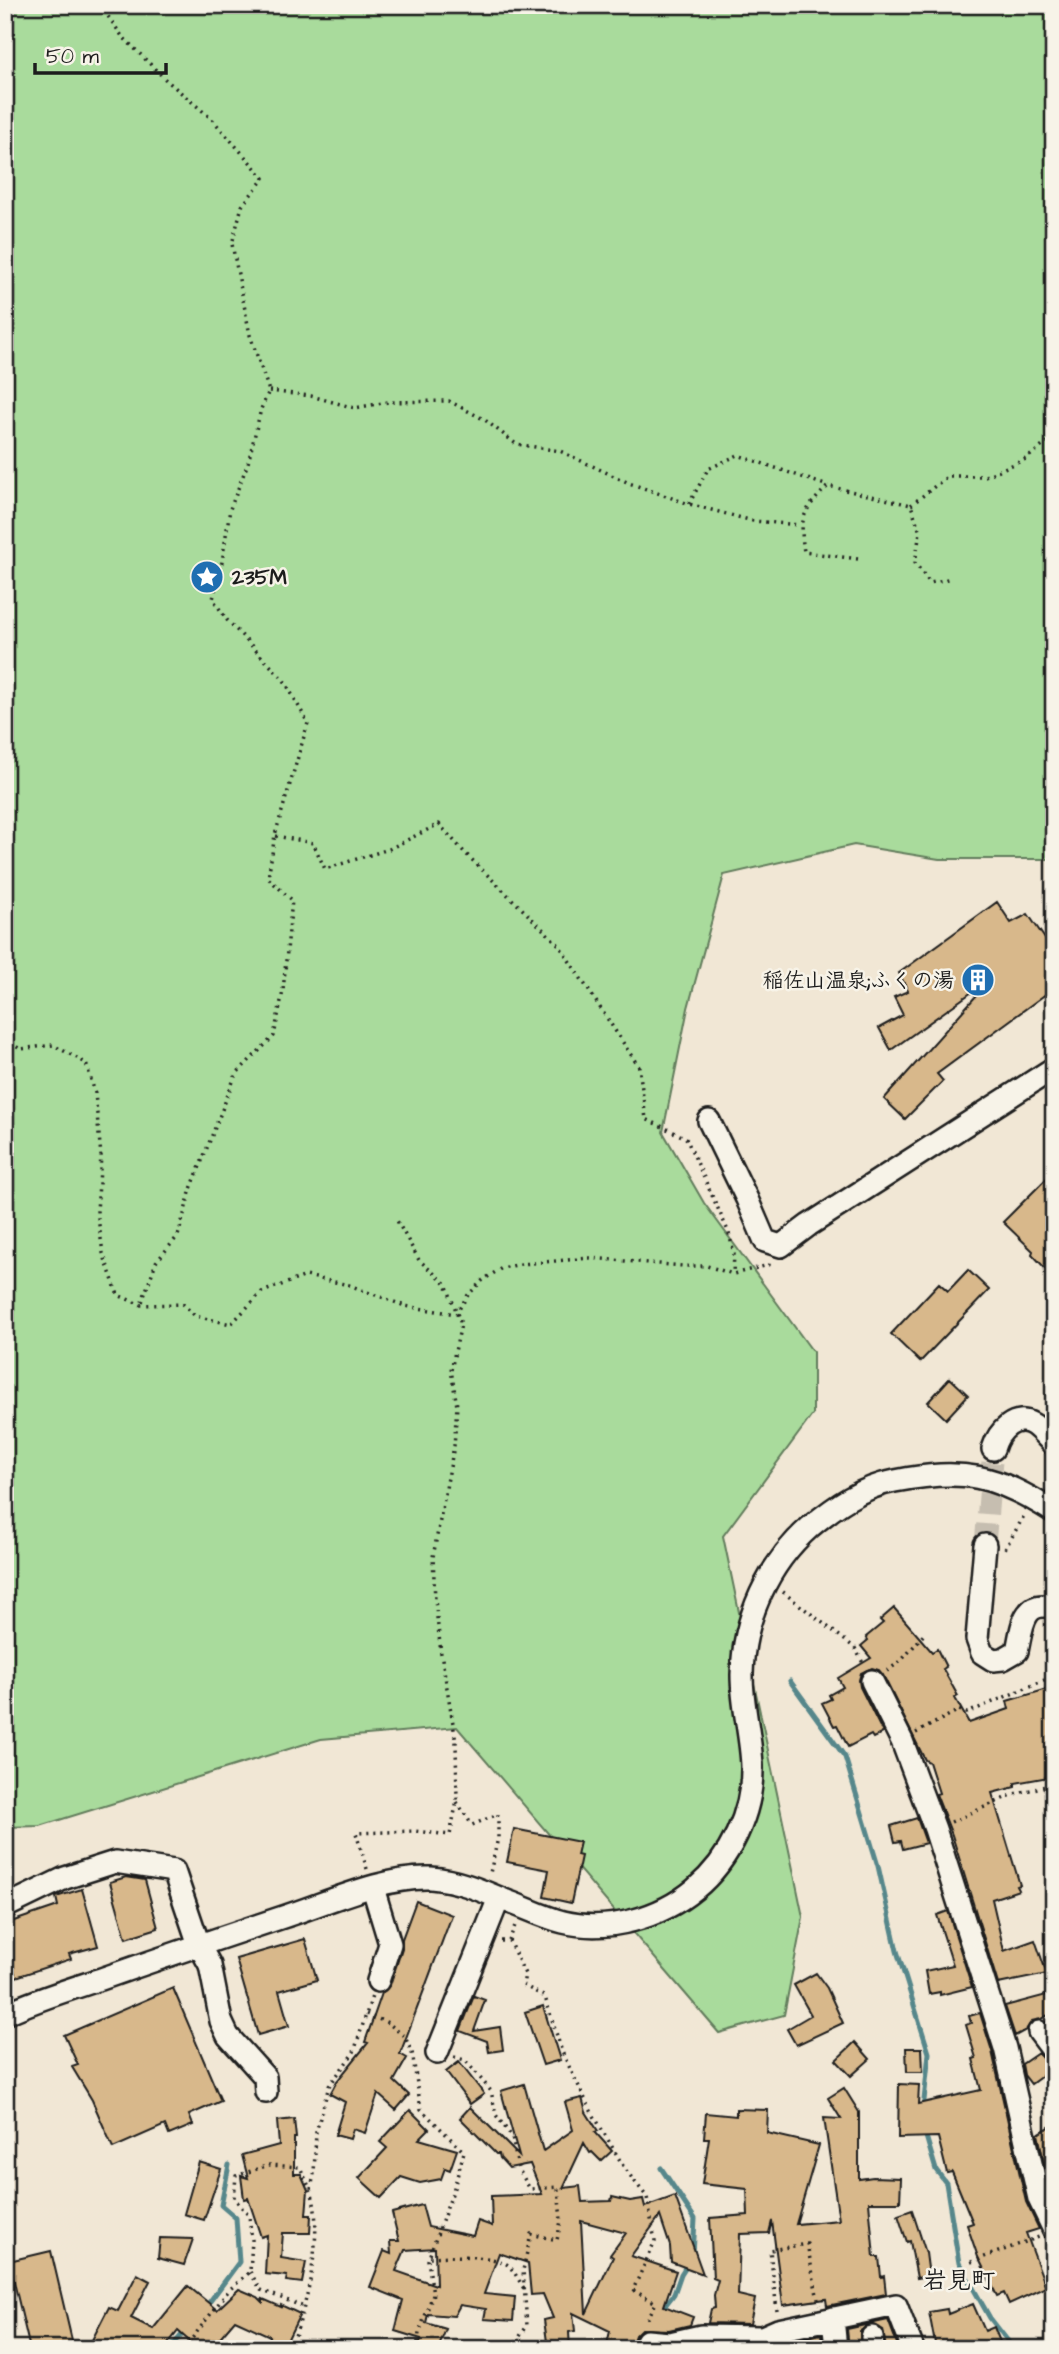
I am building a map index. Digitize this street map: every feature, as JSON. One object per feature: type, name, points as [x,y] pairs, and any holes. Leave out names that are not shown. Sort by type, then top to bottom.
[{"type":"street","points":[[709,1121],[765,1241],[781,1246],[809,1225],[1054,1068]]},
{"type":"street","points":[[993,1449],[997,1435],[1008,1425],[1019,1422],[1033,1423],[1054,1445]]},
{"type":"street","points":[[5,2014],[199,1945],[373,1888],[410,1879],[433,1878],[467,1885],[562,1922],[602,1925],[634,1920],[666,1908],[695,1889],[716,1867],[738,1832],[749,1797],[752,1765],[743,1691],[743,1658],[750,1620],[766,1582],[792,1545],[820,1519],[854,1496],[888,1482],[952,1473],[989,1480],[1033,1499],[1054,1512]]},
{"type":"street","points":[[984,1555],[977,1639],[982,1653],[993,1660],[1003,1659],[1017,1651],[1021,1623],[1028,1612],[1037,1608],[1054,1608]]},
{"type":"street","points":[[872,1681],[902,1741],[935,1829],[1005,2048],[1048,2233]]},
{"type":"street","points":[[5,1907],[65,1878],[114,1862],[174,1871],[199,1945],[210,1965],[221,2021],[228,2036],[265,2077],[265,2092]]},
{"type":"street","points":[[373,1888],[390,1944],[378,1981]]},
{"type":"street","points":[[438,2053],[482,1940],[492,1895]]},
{"type":"street","points":[[1039,2032],[1054,2052]]},
{"type":"street","points":[[645,2345],[701,2336],[762,2337],[779,2340],[827,2319],[896,2305],[913,2349]]},
{"type":"street","points":[[827,2319],[836,2349]]},
{"type":"path","points":[[100,5],[122,36],[165,79],[212,119],[264,178],[242,206],[232,244],[250,335],[269,391],[261,409],[248,463],[230,509],[213,599],[227,620],[284,680],[308,723],[275,835],[268,878],[292,900],[283,991],[274,1035],[236,1074],[191,1189],[178,1236],[156,1262],[141,1305]]},
{"type":"path","points":[[269,391],[311,396],[355,408],[388,402],[449,401],[485,420],[516,444],[560,452],[629,483],[752,522],[800,525]]},
{"type":"path","points":[[911,505],[948,476],[985,476],[1026,459],[1054,437]]},
{"type":"path","points":[[689,504],[708,469],[738,454],[828,486],[911,505]]},
{"type":"path","points":[[828,486],[813,501],[800,525],[804,552],[858,559]]},
{"type":"path","points":[[911,505],[920,532],[915,563],[930,583],[952,579]]},
{"type":"path","points":[[275,835],[313,843],[326,869],[389,849],[439,824],[559,945],[639,1067],[646,1119],[686,1138],[729,1233],[734,1254],[733,1274]]},
{"type":"path","points":[[5,1039],[20,1049],[53,1045],[86,1063],[95,1093],[101,1156],[97,1211],[103,1254],[118,1295],[141,1305],[183,1304],[195,1316],[231,1324],[262,1292],[306,1276],[349,1285],[405,1306],[456,1314]]},
{"type":"path","points":[[373,1888],[356,1833],[415,1831],[450,1835],[457,1801],[456,1741],[441,1653],[433,1557],[454,1446],[457,1406],[451,1370],[461,1324],[446,1284],[419,1260],[396,1219]]},
{"type":"path","points":[[456,1314],[468,1294],[483,1280],[502,1268],[521,1264],[590,1258],[707,1266],[733,1274],[769,1265]]},
{"type":"path","points":[[984,1555],[1005,1548],[1033,1499]]},
{"type":"path","points":[[766,1582],[786,1594],[855,1648],[872,1681],[901,1661],[926,1632]]},
{"type":"path","points":[[902,1741],[958,1710],[967,1713],[1054,1676]]},
{"type":"path","points":[[935,1829],[1014,1794],[1054,1784]]},
{"type":"path","points":[[457,1801],[472,1825],[498,1814],[492,1895]]},
{"type":"path","points":[[482,1940],[509,1941],[525,1974],[523,1985],[545,1997],[562,2052],[590,2109],[625,2169],[647,2197],[655,2241],[633,2290],[656,2303],[648,2318],[645,2345]]},
{"type":"path","points":[[310,2190],[314,2174],[316,2132],[329,2087],[354,2052],[366,2014],[388,2023],[405,2037],[412,2052],[421,2109],[464,2152],[430,2257],[433,2294],[419,2333],[417,2349]]},
{"type":"path","points":[[438,2053],[465,2060],[491,2091],[496,2115],[512,2137],[518,2168],[530,2189],[558,2187],[561,2221],[557,2239],[531,2234],[523,2270],[527,2326],[512,2349]]},
{"type":"path","points":[[290,2349],[300,2325],[304,2307],[314,2259],[314,2204],[310,2190],[300,2167],[269,2165],[236,2176],[234,2198],[249,2216],[252,2240],[250,2272],[261,2290],[304,2307]]},
{"type":"path","points":[[971,2262],[1048,2233]]},
{"type":"path","points":[[779,2340],[770,2250],[807,2244],[827,2319]]},
{"type":"path","points":[[430,2257],[456,2255],[499,2261],[508,2265],[526,2292]]},
{"type":"path","points":[[184,2349],[229,2290],[250,2272]]},
{"type":"green space","points":[[5,5],[1054,5],[1054,859],[939,859],[854,845],[724,875],[688,1008],[663,1132],[704,1203],[813,1352],[813,1414],[723,1536],[803,1917],[784,2015],[719,2033],[457,1727],[321,1739],[40,1826],[5,1827]]},
{"type":"building","name":"稲佐山温泉;ふくの湯","points":[[997,902],[1011,923],[1028,914],[1054,952],[1054,988],[937,1074],[943,1081],[905,1119],[884,1099],[976,996],[972,992],[891,1050],[879,1028],[903,1015],[894,997],[908,991],[899,973]]},
{"type":"building","points":[[1054,1171],[1054,1278],[1032,1254],[1033,1251],[1003,1222]]},
{"type":"building","points":[[968,1270],[989,1290],[920,1362],[891,1334],[939,1283],[948,1291]]},
{"type":"building","points":[[950,1378],[968,1395],[946,1419],[928,1402]]},
{"type":"building","points":[[894,1608],[932,1652],[937,1649],[946,1667],[943,1669],[958,1696],[955,1698],[969,1723],[1009,1709],[1007,1701],[1054,1687],[1054,1776],[1015,1783],[1015,1787],[992,1793],[1020,1885],[1017,1886],[1019,1890],[992,1899],[1004,1951],[1035,1940],[1047,1974],[998,1984],[952,1835],[936,1794],[939,1793],[929,1762],[925,1760],[879,1670],[872,1668],[861,1673],[859,1680],[883,1733],[873,1738],[871,1735],[848,1747],[822,1703],[831,1699],[829,1695],[843,1687],[838,1678],[871,1658],[861,1646],[868,1640],[866,1637],[883,1623],[880,1620]]},
{"type":"building","points":[[917,1818],[926,1843],[903,1849],[901,1841],[895,1842],[891,1826]]},
{"type":"building","points":[[514,1829],[580,1842],[577,1855],[581,1856],[571,1903],[544,1897],[549,1870],[507,1862]]},
{"type":"building","points":[[126,1877],[145,1880],[158,1928],[126,1938],[110,1882]]},
{"type":"building","points":[[82,1889],[98,1946],[69,1954],[71,1959],[16,1977],[5,1944],[5,1924],[58,1906],[56,1897]]},
{"type":"building","points":[[416,1901],[452,1915],[400,2054],[407,2058],[394,2081],[409,2095],[396,2110],[378,2094],[365,2133],[353,2129],[350,2139],[335,2135],[345,2102],[330,2094],[337,2081],[368,2043],[365,2042],[382,1993],[390,1985],[402,1948],[402,1939]]},
{"type":"building","points":[[948,1911],[972,1987],[940,1995],[940,1992],[929,1994],[925,1971],[953,1965],[937,1915]]},
{"type":"building","points":[[305,1939],[317,1980],[279,1991],[289,2026],[258,2035],[236,1959]]},
{"type":"building","points":[[816,1973],[827,1988],[843,2023],[796,2045],[787,2029],[811,2015],[794,1985]]},
{"type":"building","points":[[173,1988],[221,2101],[189,2115],[193,2125],[169,2135],[165,2125],[113,2148],[92,2100],[72,2067],[78,2065],[64,2035]]},
{"type":"building","points":[[1054,1993],[1054,2012],[1032,2021],[1026,2030],[1015,2036],[1005,2006]]},
{"type":"building","points":[[474,1996],[485,2000],[474,2031],[500,2027],[503,2050],[489,2052],[487,2041],[460,2031]]},
{"type":"building","points":[[543,2006],[560,2060],[543,2065],[525,2012]]},
{"type":"building","points":[[980,2013],[992,2051],[1026,2202],[1039,2229],[1026,2233],[1046,2287],[1009,2304],[1004,2293],[997,2296],[978,2257],[967,2225],[973,2223],[952,2172],[947,2173],[938,2137],[898,2138],[899,2084],[919,2085],[918,2104],[981,2090],[973,2059],[976,2058],[966,2025],[971,2023],[969,2016]]},
{"type":"building","points":[[855,2042],[870,2059],[851,2076],[836,2060]]},
{"type":"building","points":[[906,2048],[922,2048],[923,2072],[907,2072]]},
{"type":"building","points":[[1038,2053],[1053,2068],[1031,2084],[1024,2075],[1022,2064]]},
{"type":"building","points":[[459,2062],[484,2094],[470,2104],[446,2072]]},
{"type":"building","points":[[524,2084],[543,2151],[573,2130],[565,2102],[582,2098],[586,2112],[598,2131],[595,2132],[612,2151],[601,2161],[590,2153],[584,2143],[563,2188],[580,2186],[582,2202],[611,2201],[612,2197],[630,2201],[643,2199],[645,2207],[675,2196],[703,2274],[671,2262],[670,2246],[660,2216],[631,2256],[676,2271],[664,2306],[693,2317],[690,2325],[669,2330],[641,2329],[635,2335],[630,2349],[606,2349],[610,2331],[573,2313],[575,2331],[569,2332],[570,2349],[548,2349],[544,2320],[553,2318],[543,2294],[531,2295],[528,2263],[499,2253],[484,2294],[515,2297],[513,2321],[484,2319],[486,2309],[460,2305],[454,2316],[428,2314],[426,2323],[446,2329],[438,2349],[419,2347],[421,2339],[395,2331],[403,2300],[370,2287],[384,2251],[391,2254],[390,2241],[399,2241],[392,2213],[422,2205],[428,2227],[473,2236],[478,2221],[492,2226],[491,2196],[542,2194],[530,2164],[509,2168],[499,2154],[460,2118],[470,2107],[519,2156],[501,2091]],"holes":[[[581,2221],[626,2233],[610,2255],[613,2257],[586,2314]],[[435,2248],[436,2285],[396,2271],[405,2250]]]},
{"type":"building","points":[[844,2088],[859,2112],[859,2179],[901,2178],[900,2202],[869,2202],[874,2257],[879,2257],[886,2294],[827,2306],[826,2299],[783,2305],[772,2221],[769,2233],[740,2234],[738,2295],[755,2299],[750,2324],[708,2323],[711,2309],[715,2308],[714,2295],[718,2280],[713,2278],[710,2218],[748,2215],[747,2189],[702,2184],[709,2138],[704,2138],[706,2113],[736,2116],[736,2109],[768,2110],[767,2133],[819,2145],[796,2224],[839,2220],[824,2118],[841,2119],[828,2098]]},
{"type":"building","points":[[410,2110],[429,2129],[419,2139],[457,2150],[450,2170],[445,2168],[441,2179],[420,2183],[401,2177],[381,2198],[359,2178],[387,2148],[380,2142]]},
{"type":"building","points":[[294,2119],[294,2174],[301,2174],[308,2190],[306,2215],[311,2215],[310,2233],[283,2233],[281,2258],[306,2262],[302,2283],[286,2281],[287,2276],[265,2274],[267,2235],[261,2237],[248,2198],[244,2199],[241,2176],[248,2178],[242,2155],[279,2145],[277,2121]]},
{"type":"building","points":[[1054,2124],[1054,2181],[1045,2166],[1038,2134]]},
{"type":"building","points":[[199,2162],[221,2169],[204,2220],[184,2214]]},
{"type":"building","points":[[912,2210],[926,2253],[929,2276],[917,2278],[910,2241],[907,2242],[898,2215]]},
{"type":"building","points":[[160,2238],[193,2239],[184,2265],[158,2258]]},
{"type":"building","points":[[51,2251],[74,2349],[30,2349],[9,2261]]},
{"type":"building","points":[[137,2274],[150,2281],[131,2318],[153,2329],[188,2286],[217,2310],[239,2289],[263,2302],[263,2299],[300,2314],[283,2349],[267,2344],[270,2336],[235,2320],[210,2349],[198,2349],[178,2331],[164,2349],[110,2349],[92,2340],[109,2307],[118,2311]]},
{"type":"building","points":[[973,2304],[985,2331],[994,2327],[1003,2349],[936,2349],[929,2312],[947,2309],[948,2314]]},
{"type":"building","points":[[888,2320],[899,2349],[886,2349],[883,2330],[872,2324],[860,2331],[860,2349],[849,2349],[847,2329]]},
{"type":"building","points":[[821,2334],[823,2349],[788,2349],[787,2342]]},
{"type":"waterway","points":[[790,1681],[845,1757],[878,1866],[897,1951],[929,2053],[923,2110]]},
{"type":"waterway","points":[[925,2133],[936,2170],[946,2183],[959,2263],[990,2318],[1014,2349]]},
{"type":"waterway","points":[[205,2308],[239,2262],[236,2218],[221,2205],[229,2165]]},
{"type":"waterway","points":[[661,2168],[695,2219],[693,2255]]},
{"type":"waterway","points":[[660,2312],[674,2294],[688,2263]]},
{"type":"waterway","points":[[170,2349],[185,2331]]},
{"type":"tunnel","points":[[985,1545],[993,1449]]},
{"type":"place","name":"235M","points":[[207,577]]},
{"type":"place","name":"稲佐山温泉;ふくの湯","points":[[978,980]]},
{"type":"district","name":"岩見町","points":[[959,2281]]}]
